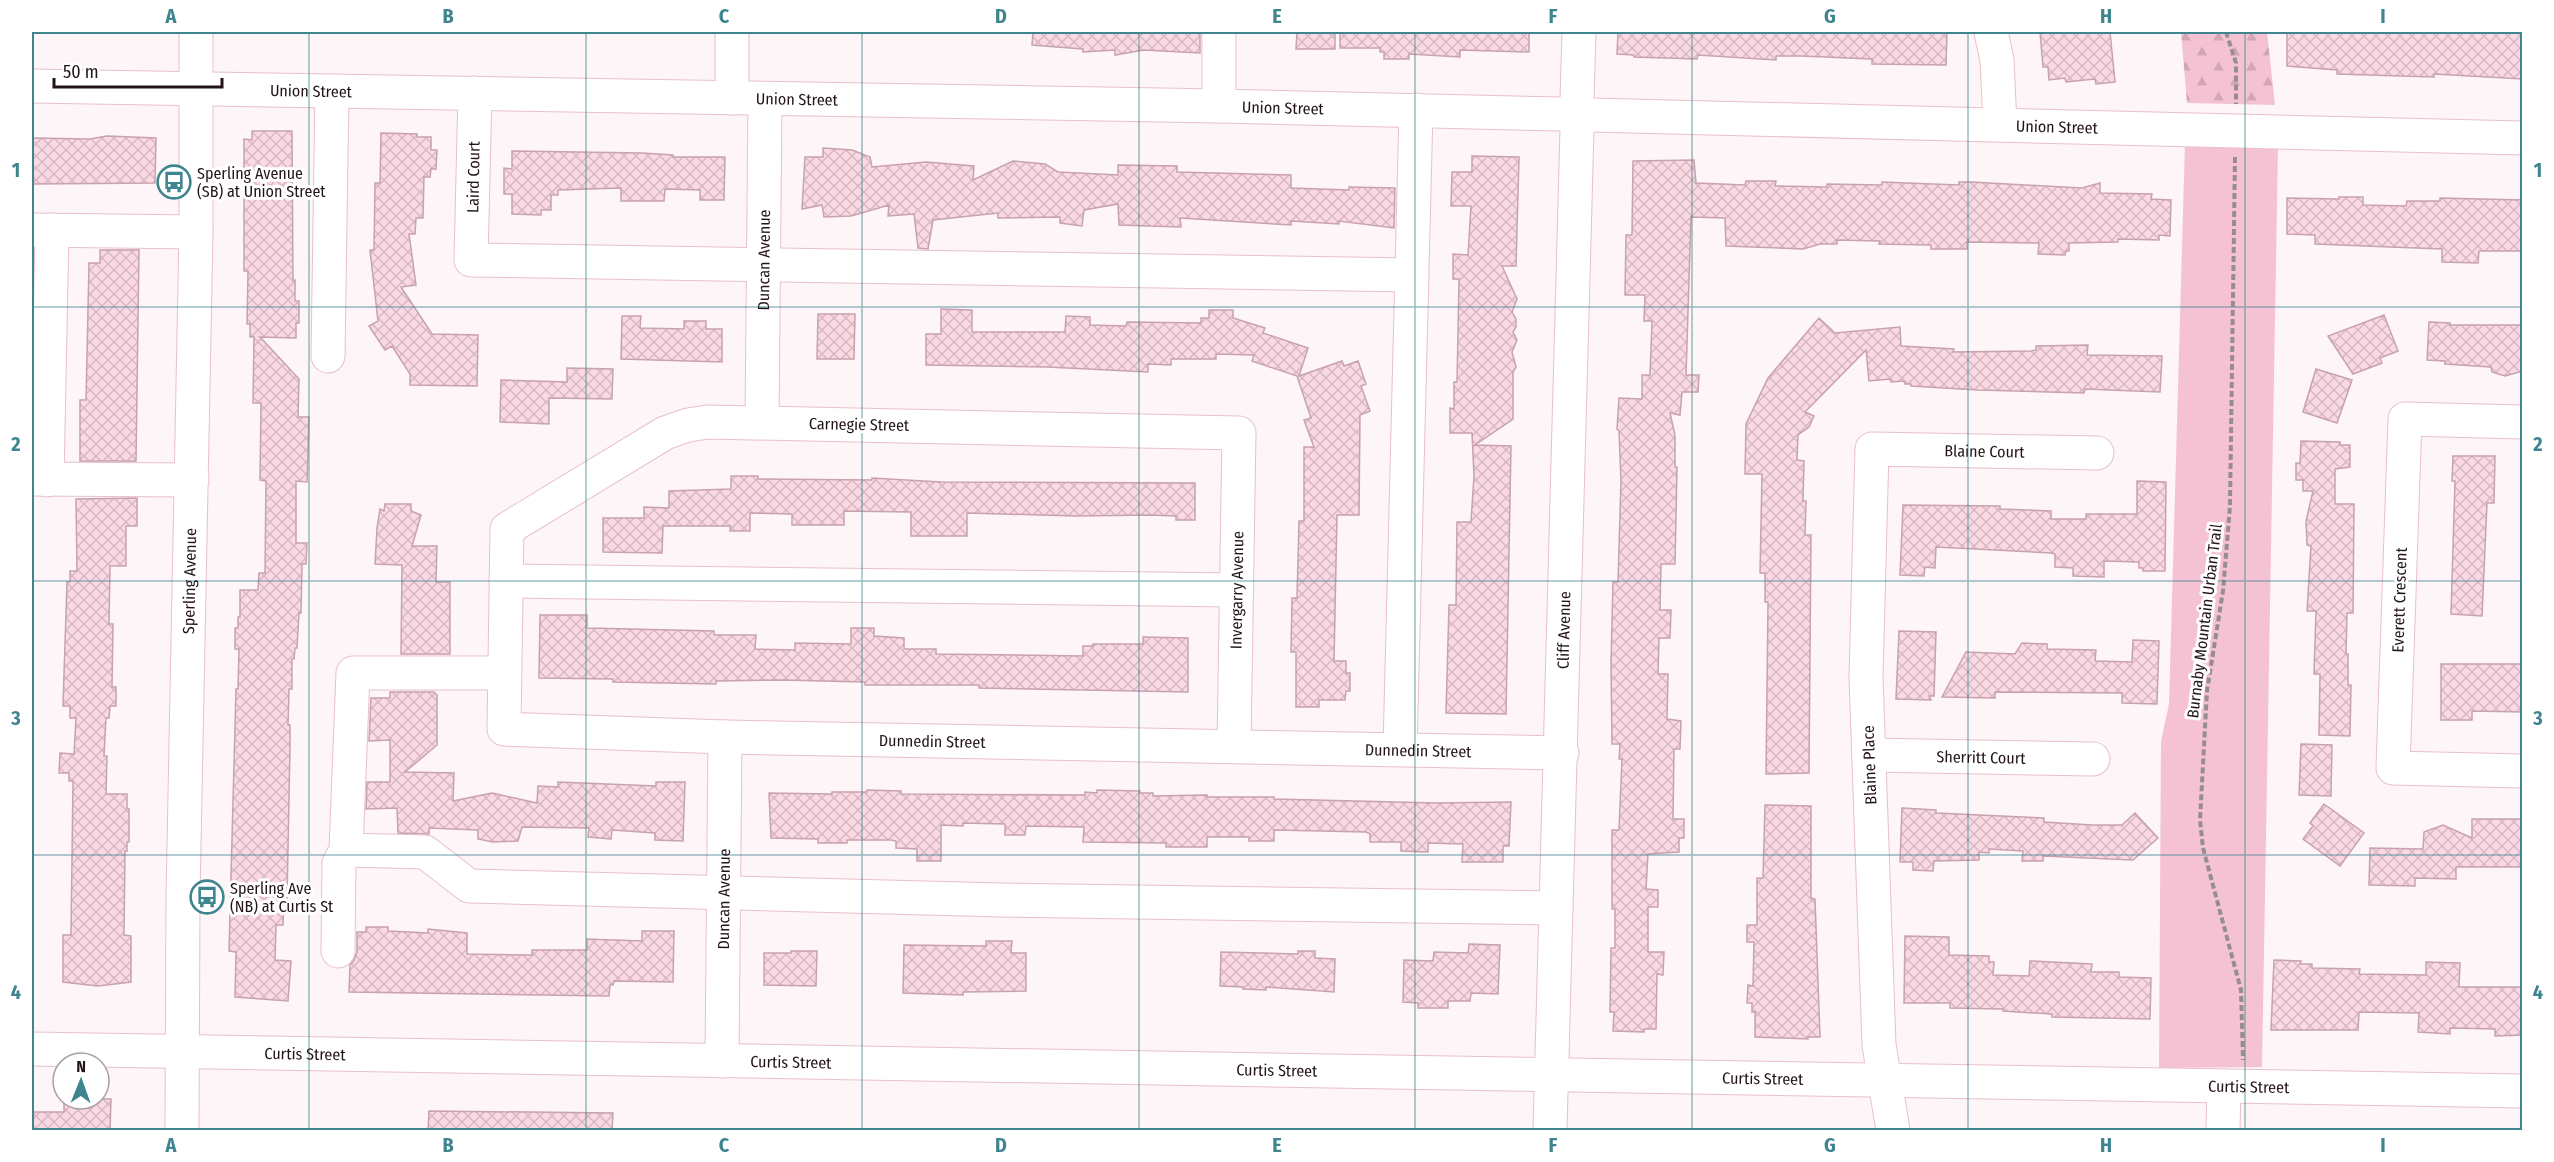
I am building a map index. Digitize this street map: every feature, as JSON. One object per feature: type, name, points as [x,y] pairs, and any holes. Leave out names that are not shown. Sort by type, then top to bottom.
[{"type":"street","name":"Sperling Avenue","points":[[182,1131],[183,897],[196,232],[196,32]]},
{"type":"street","points":[[732,32],[732,98]]},
{"type":"street","points":[[1219,32],[1219,106]]},
{"type":"street","name":"Cliff Avenue","points":[[1550,1131],[1562,753],[1579,32]]},
{"type":"street","points":[[1991,32],[1997,60],[2000,125]]},
{"type":"street","name":"Union Street","points":[[32,86],[1416,110],[2523,138]]},
{"type":"street","points":[[328,356],[332,91]]},
{"type":"street","name":"Laird Court","points":[[475,93],[471,260],[765,266]]},
{"type":"street","name":"Duncan Avenue","points":[[762,422],[765,99]]},
{"type":"street","points":[[1400,749],[1416,110]]},
{"type":"street","points":[[192,480],[39,480],[42,230],[196,232]]},
{"type":"street","points":[[765,266],[1412,275]]},
{"type":"street","name":"Everett Crescent","points":[[2523,422],[2405,419],[2392,768],[2523,771]]},
{"type":"street","name":"Carnegie Street","points":[[507,529],[665,433],[688,425],[708,422],[1239,433]]},
{"type":"street","name":"Invergarry Avenue","points":[[1234,746],[1239,433]]},
{"type":"street","name":"Blaine Court","points":[[1872,449],[2097,453]]},
{"type":"street","name":"Blaine Place","points":[[1872,449],[1866,677],[1879,1045],[1893,1131]]},
{"type":"street","name":"Dunnedin Street","points":[[507,529],[504,729],[725,737],[1562,753]]},
{"type":"street","points":[[507,581],[1236,590]]},
{"type":"street","points":[[338,951],[339,863],[346,850],[353,673],[504,673]]},
{"type":"street","name":"Duncan Avenue","points":[[722,1060],[725,737]]},
{"type":"street","name":"Sherritt Court","points":[[1869,755],[2093,759]]},
{"type":"street","points":[[346,850],[426,852],[469,886],[723,894],[1556,908]]},
{"type":"street","name":"Curtis Street","points":[[32,1049],[2523,1091]]},
{"type":"street","points":[[2223,1131],[2224,1086]]},
{"type":"path","points":[[2226,32],[2236,63],[2236,114]]},
{"type":"path","name":"Burnaby Mountain Urban Trail","points":[[2235,147],[2230,506],[2223,591],[2202,737],[2200,820],[2203,848],[2241,990],[2243,1058]]},
{"type":"green space","points":[[2181,32],[2267,32],[2275,105],[2187,103]]},
{"type":"green space","points":[[2185,143],[2278,146],[2262,1067],[2159,1068],[2161,741],[2169,704]]},
{"type":"building","points":[[1033,32],[1200,32],[1200,53],[1144,50],[1115,55],[1115,50],[1083,52],[1083,49],[1032,45]]},
{"type":"building","points":[[1297,32],[1335,32],[1335,49],[1296,49]]},
{"type":"building","points":[[1340,32],[1529,32],[1529,52],[1460,50],[1460,57],[1409,54],[1409,59],[1384,59],[1384,52],[1380,52],[1380,48],[1340,48]]},
{"type":"building","points":[[1618,32],[1947,32],[1946,65],[1872,64],[1872,59],[1801,56],[1776,56],[1776,60],[1698,55],[1697,59],[1634,57],[1634,55],[1617,54]]},
{"type":"building","points":[[2040,32],[2110,32],[2115,82],[2096,84],[2095,79],[2066,82],[2065,78],[2049,80],[2048,67],[2043,67]]},
{"type":"building","points":[[2287,32],[2523,32],[2523,79],[2434,74],[2434,77],[2337,74],[2337,70],[2287,66]]},
{"type":"building","points":[[252,131],[292,131],[293,280],[295,280],[295,301],[299,301],[299,323],[296,323],[296,338],[260,337],[299,379],[298,417],[309,417],[307,482],[296,481],[296,543],[307,543],[306,564],[302,564],[301,613],[299,613],[297,648],[295,648],[294,659],[292,659],[292,689],[289,689],[287,899],[284,899],[283,925],[276,925],[275,960],[291,961],[288,1001],[235,997],[236,952],[229,951],[239,649],[235,649],[235,628],[238,628],[238,617],[240,617],[240,590],[258,590],[259,573],[265,573],[266,481],[260,480],[261,403],[253,403],[254,337],[250,337],[250,324],[247,324],[248,271],[244,271],[244,139],[252,140]]},
{"type":"building","points":[[381,133],[417,134],[417,137],[431,137],[431,150],[437,150],[436,169],[431,169],[430,177],[424,177],[423,218],[416,218],[415,234],[409,234],[416,285],[401,287],[432,334],[478,335],[477,386],[410,385],[410,374],[392,346],[385,350],[369,326],[378,321],[370,250],[374,250],[375,183],[380,183]]},
{"type":"building","points":[[107,136],[156,138],[155,183],[32,184],[32,138],[90,139]]},
{"type":"building","points":[[823,148],[852,150],[870,157],[872,167],[926,162],[974,166],[973,180],[1013,161],[1045,164],[1058,172],[1118,175],[1118,165],[1177,166],[1177,172],[1291,175],[1291,188],[1349,190],[1349,187],[1395,188],[1394,228],[1339,221],[1339,224],[1291,221],[1291,225],[1180,218],[1181,227],[1119,225],[1118,204],[1084,210],[1082,226],[1060,223],[1060,217],[998,218],[998,213],[933,220],[928,249],[918,248],[914,214],[888,216],[889,205],[851,216],[824,217],[822,205],[802,209],[805,157],[823,157]]},
{"type":"building","points":[[512,151],[725,157],[724,200],[700,200],[700,190],[665,189],[664,201],[621,201],[621,188],[558,190],[558,195],[551,195],[551,210],[541,210],[541,215],[512,214],[512,194],[504,194],[504,168],[512,169]]},
{"type":"building","points":[[1472,156],[1519,157],[1516,266],[1502,266],[1517,299],[1512,312],[1516,319],[1513,332],[1517,340],[1512,352],[1516,367],[1513,372],[1513,419],[1475,445],[1511,446],[1506,714],[1446,713],[1449,605],[1456,605],[1457,522],[1471,522],[1474,476],[1472,433],[1450,433],[1450,408],[1454,409],[1454,382],[1457,382],[1459,279],[1453,279],[1453,254],[1468,255],[1471,206],[1451,206],[1452,172],[1472,172]]},
{"type":"building","points":[[1694,160],[1696,183],[1745,185],[1746,181],[1776,181],[1775,186],[1827,187],[1827,184],[1882,185],[1882,182],[1959,185],[1959,182],[1971,182],[2082,188],[2100,183],[2100,193],[2152,194],[2151,199],[2171,200],[2170,236],[2159,235],[2159,240],[2118,239],[2118,242],[2069,243],[2069,251],[2066,251],[2065,255],[2038,254],[2039,243],[1967,242],[1967,249],[1931,249],[1931,245],[1837,240],[1837,244],[1820,244],[1803,249],[1726,246],[1725,218],[1691,217],[1686,375],[1699,375],[1698,392],[1682,392],[1680,415],[1670,413],[1675,435],[1675,467],[1677,467],[1675,564],[1661,564],[1660,610],[1671,610],[1670,638],[1659,638],[1658,674],[1668,674],[1667,719],[1681,721],[1680,749],[1674,749],[1673,819],[1684,819],[1684,838],[1679,838],[1679,852],[1648,854],[1646,889],[1658,890],[1658,907],[1648,907],[1648,952],[1664,952],[1663,975],[1657,974],[1656,1029],[1644,1029],[1644,1032],[1613,1031],[1614,1012],[1610,1012],[1611,948],[1615,948],[1615,909],[1612,909],[1612,830],[1619,830],[1622,759],[1619,759],[1620,744],[1612,744],[1613,582],[1618,582],[1621,481],[1619,431],[1617,429],[1619,398],[1642,399],[1642,375],[1650,375],[1652,321],[1644,321],[1645,295],[1625,295],[1626,235],[1632,235],[1633,161]]},
{"type":"building","points":[[2339,197],[2363,197],[2363,205],[2406,206],[2407,201],[2440,201],[2440,198],[2523,200],[2523,251],[2479,251],[2478,263],[2442,262],[2442,249],[2315,244],[2315,235],[2287,234],[2287,198],[2339,199]]},
{"type":"building","points":[[100,250],[139,250],[136,461],[80,461],[80,400],[86,400],[89,263],[100,263]]},
{"type":"building","points":[[941,309],[972,310],[972,332],[1065,332],[1066,316],[1090,317],[1090,325],[1126,326],[1127,322],[1201,323],[1201,318],[1209,318],[1209,310],[1233,310],[1233,318],[1265,328],[1263,333],[1308,348],[1299,376],[1342,361],[1344,366],[1358,361],[1366,384],[1361,386],[1370,411],[1360,415],[1359,515],[1337,515],[1334,661],[1346,661],[1346,673],[1350,673],[1350,691],[1346,691],[1345,700],[1319,700],[1319,707],[1296,707],[1296,652],[1291,652],[1292,598],[1297,598],[1299,521],[1304,521],[1304,447],[1314,447],[1304,420],[1311,418],[1297,376],[1252,361],[1254,355],[1216,354],[1216,359],[1171,359],[1171,365],[1148,364],[1148,372],[1047,367],[926,365],[926,334],[941,334]]},
{"type":"building","points":[[818,314],[855,314],[854,359],[817,359]]},
{"type":"building","points":[[2384,315],[2398,351],[2380,358],[2382,363],[2353,374],[2328,336]]},
{"type":"building","points":[[622,316],[641,316],[640,328],[684,329],[684,321],[706,321],[706,329],[722,329],[722,362],[621,359]]},
{"type":"building","points":[[1819,318],[1835,333],[1900,327],[1901,346],[1954,349],[1953,352],[2031,351],[2036,350],[2036,346],[2088,345],[2087,355],[2162,356],[2160,392],[2085,389],[2084,393],[1978,390],[1911,386],[1911,384],[1905,384],[1904,381],[1891,382],[1890,379],[1869,381],[1866,350],[1805,412],[1814,416],[1809,427],[1798,435],[1797,460],[1804,461],[1805,535],[1811,535],[1809,773],[1766,774],[1768,602],[1765,602],[1765,573],[1760,573],[1762,474],[1745,474],[1746,424],[1768,378]]},
{"type":"building","points":[[2429,322],[2450,323],[2450,325],[2523,325],[2523,371],[2505,376],[2492,372],[2491,367],[2445,364],[2445,361],[2427,360]]},
{"type":"building","points":[[567,368],[613,369],[612,399],[549,398],[549,424],[500,422],[501,380],[567,382]]},
{"type":"building","points":[[2316,369],[2352,380],[2337,423],[2303,412]]},
{"type":"building","points":[[2301,441],[2340,442],[2340,445],[2350,445],[2350,467],[2335,469],[2335,504],[2354,504],[2353,613],[2347,613],[2346,654],[2348,654],[2348,685],[2351,685],[2350,736],[2319,735],[2320,674],[2314,674],[2316,611],[2307,611],[2311,546],[2307,545],[2306,521],[2313,491],[2303,491],[2303,480],[2296,480],[2296,463],[2300,463]]},
{"type":"building","points":[[2453,456],[2495,456],[2494,503],[2487,503],[2482,616],[2451,614],[2455,481],[2452,481]]},
{"type":"building","points":[[731,476],[758,476],[758,479],[872,480],[872,478],[941,482],[1195,483],[1195,520],[1176,520],[1176,516],[1150,515],[1076,516],[967,513],[967,536],[911,536],[911,512],[844,511],[844,525],[792,525],[792,514],[750,513],[750,531],[730,531],[730,526],[663,526],[662,553],[603,552],[603,518],[644,518],[644,507],[669,508],[669,491],[731,489]]},
{"type":"building","points":[[2137,481],[2166,482],[2165,571],[2143,571],[2143,568],[2139,568],[2139,562],[2104,561],[2104,577],[2073,576],[2073,568],[2055,567],[2055,554],[2051,553],[1936,547],[1935,568],[1925,567],[1924,576],[1900,575],[1903,505],[2000,506],[2000,509],[2051,511],[2051,519],[2086,519],[2086,514],[2137,514]]},
{"type":"building","points":[[137,498],[137,526],[126,526],[126,566],[110,566],[109,624],[113,624],[112,687],[116,687],[116,706],[110,706],[109,718],[106,718],[104,756],[107,756],[106,794],[127,794],[127,808],[129,809],[129,842],[127,842],[127,851],[125,851],[124,935],[131,936],[131,982],[98,986],[63,982],[63,935],[71,935],[73,781],[69,781],[69,773],[59,773],[60,753],[74,754],[76,718],[70,718],[70,706],[63,706],[67,582],[70,582],[70,571],[77,571],[76,499]]},
{"type":"building","points":[[385,504],[411,504],[411,511],[421,515],[412,546],[437,546],[436,582],[450,582],[450,654],[401,654],[402,565],[375,564],[380,509],[384,511]]},
{"type":"building","points":[[540,615],[587,615],[587,628],[714,631],[714,635],[756,635],[755,649],[795,650],[795,643],[851,644],[851,628],[874,628],[874,636],[904,638],[904,649],[936,649],[936,654],[1083,656],[1083,646],[1093,646],[1093,644],[1143,644],[1143,637],[1188,638],[1188,692],[979,688],[979,685],[865,685],[865,682],[782,680],[716,681],[716,684],[539,678]]},
{"type":"building","points":[[1899,631],[1936,632],[1934,696],[1929,696],[1931,700],[1896,699]]},
{"type":"building","points":[[2133,640],[2159,641],[2157,704],[2122,703],[2122,693],[1995,692],[1995,698],[1942,697],[1966,652],[2015,654],[2022,643],[2047,644],[2047,649],[2096,650],[2095,661],[2132,662]]},
{"type":"building","points":[[2441,664],[2523,664],[2523,712],[2472,711],[2472,720],[2441,720]]},
{"type":"building","points":[[390,692],[434,692],[437,695],[437,745],[405,772],[454,773],[453,801],[492,793],[537,803],[538,786],[558,787],[558,782],[656,786],[656,782],[685,782],[683,841],[655,840],[655,833],[612,830],[611,839],[588,837],[589,828],[522,827],[518,841],[493,842],[478,839],[478,830],[429,828],[429,834],[398,833],[397,808],[366,809],[367,782],[390,782],[390,740],[369,741],[371,698],[390,698]]},
{"type":"building","points":[[2301,744],[2332,745],[2331,796],[2299,795]]},
{"type":"building","points":[[867,790],[901,791],[901,794],[1085,795],[1085,792],[1097,793],[1097,790],[1140,791],[1140,793],[1153,793],[1153,796],[1207,795],[1207,797],[1436,803],[1511,802],[1509,846],[1503,846],[1503,862],[1462,862],[1463,844],[1428,843],[1428,852],[1401,851],[1401,842],[1370,842],[1370,834],[1366,832],[1274,830],[1274,841],[1249,841],[1249,837],[1207,837],[1207,847],[1166,847],[1166,843],[1083,842],[1084,827],[1026,826],[1025,835],[1005,835],[1005,824],[963,823],[963,826],[941,825],[941,861],[917,861],[917,849],[896,848],[896,841],[891,840],[847,840],[847,843],[818,843],[818,839],[771,838],[769,793],[832,794],[832,792],[867,792]]},
{"type":"building","points":[[2324,804],[2364,833],[2340,866],[2303,839],[2313,826],[2310,823]]},
{"type":"building","points":[[1765,805],[1811,806],[1811,898],[1815,899],[1820,1037],[1808,1037],[1808,1039],[1755,1037],[1755,1012],[1752,1012],[1752,1003],[1747,1003],[1748,985],[1753,986],[1754,942],[1747,942],[1747,925],[1757,925],[1757,878],[1763,878]]},
{"type":"building","points":[[1902,808],[1936,810],[1936,813],[2044,818],[2044,822],[2092,825],[2122,825],[2135,813],[2158,838],[2133,860],[2043,856],[2043,861],[2022,861],[2023,851],[1989,849],[1989,853],[1979,852],[1979,860],[1934,861],[1933,871],[1913,870],[1913,862],[1900,862]]},
{"type":"building","points":[[2472,819],[2523,819],[2523,867],[2456,867],[2456,879],[2415,878],[2415,886],[2369,885],[2370,848],[2423,849],[2424,832],[2443,825],[2472,838]]},
{"type":"building","points":[[366,927],[388,927],[388,931],[428,933],[428,929],[467,933],[467,954],[532,955],[532,950],[587,950],[587,939],[642,941],[642,931],[674,931],[673,982],[614,981],[613,985],[610,985],[609,996],[349,992],[350,965],[357,952],[357,932],[366,932]]},
{"type":"building","points":[[1905,936],[1949,937],[1949,955],[1989,956],[1989,962],[1994,962],[1993,975],[2029,976],[2030,961],[2092,964],[2091,972],[2119,972],[2119,977],[2151,978],[2150,1019],[2052,1017],[2052,1014],[2003,1011],[2003,1009],[1950,1008],[1950,1003],[1904,1003]]},
{"type":"building","points":[[986,941],[1012,941],[1011,953],[1026,953],[1026,991],[963,992],[963,995],[903,993],[904,945],[986,946]]},
{"type":"building","points":[[1469,944],[1500,945],[1498,994],[1471,993],[1470,1001],[1448,1001],[1448,1008],[1418,1008],[1418,1003],[1403,1002],[1404,960],[1433,961],[1434,952],[1468,953]]},
{"type":"building","points":[[791,951],[817,951],[816,986],[764,985],[764,953],[791,953]]},
{"type":"building","points":[[1298,951],[1315,951],[1315,958],[1335,959],[1334,992],[1220,986],[1221,952],[1298,954]]},
{"type":"building","points":[[2274,960],[2301,961],[2300,964],[2312,964],[2312,968],[2360,969],[2359,974],[2426,975],[2426,962],[2460,963],[2459,987],[2523,987],[2523,1035],[2495,1036],[2495,1029],[2450,1028],[2450,1034],[2418,1032],[2419,1013],[2359,1012],[2358,1030],[2271,1030]]},
{"type":"building","points":[[111,1111],[110,1131],[32,1131],[32,1112]]},
{"type":"building","points":[[429,1111],[613,1113],[612,1131],[428,1131]]},
{"type":"place","name":"Sperling Avenue (SB) at Union Street","points":[[174,182]]},
{"type":"place","name":"Sperling Ave (NB) at Curtis St","points":[[207,897]]}]
